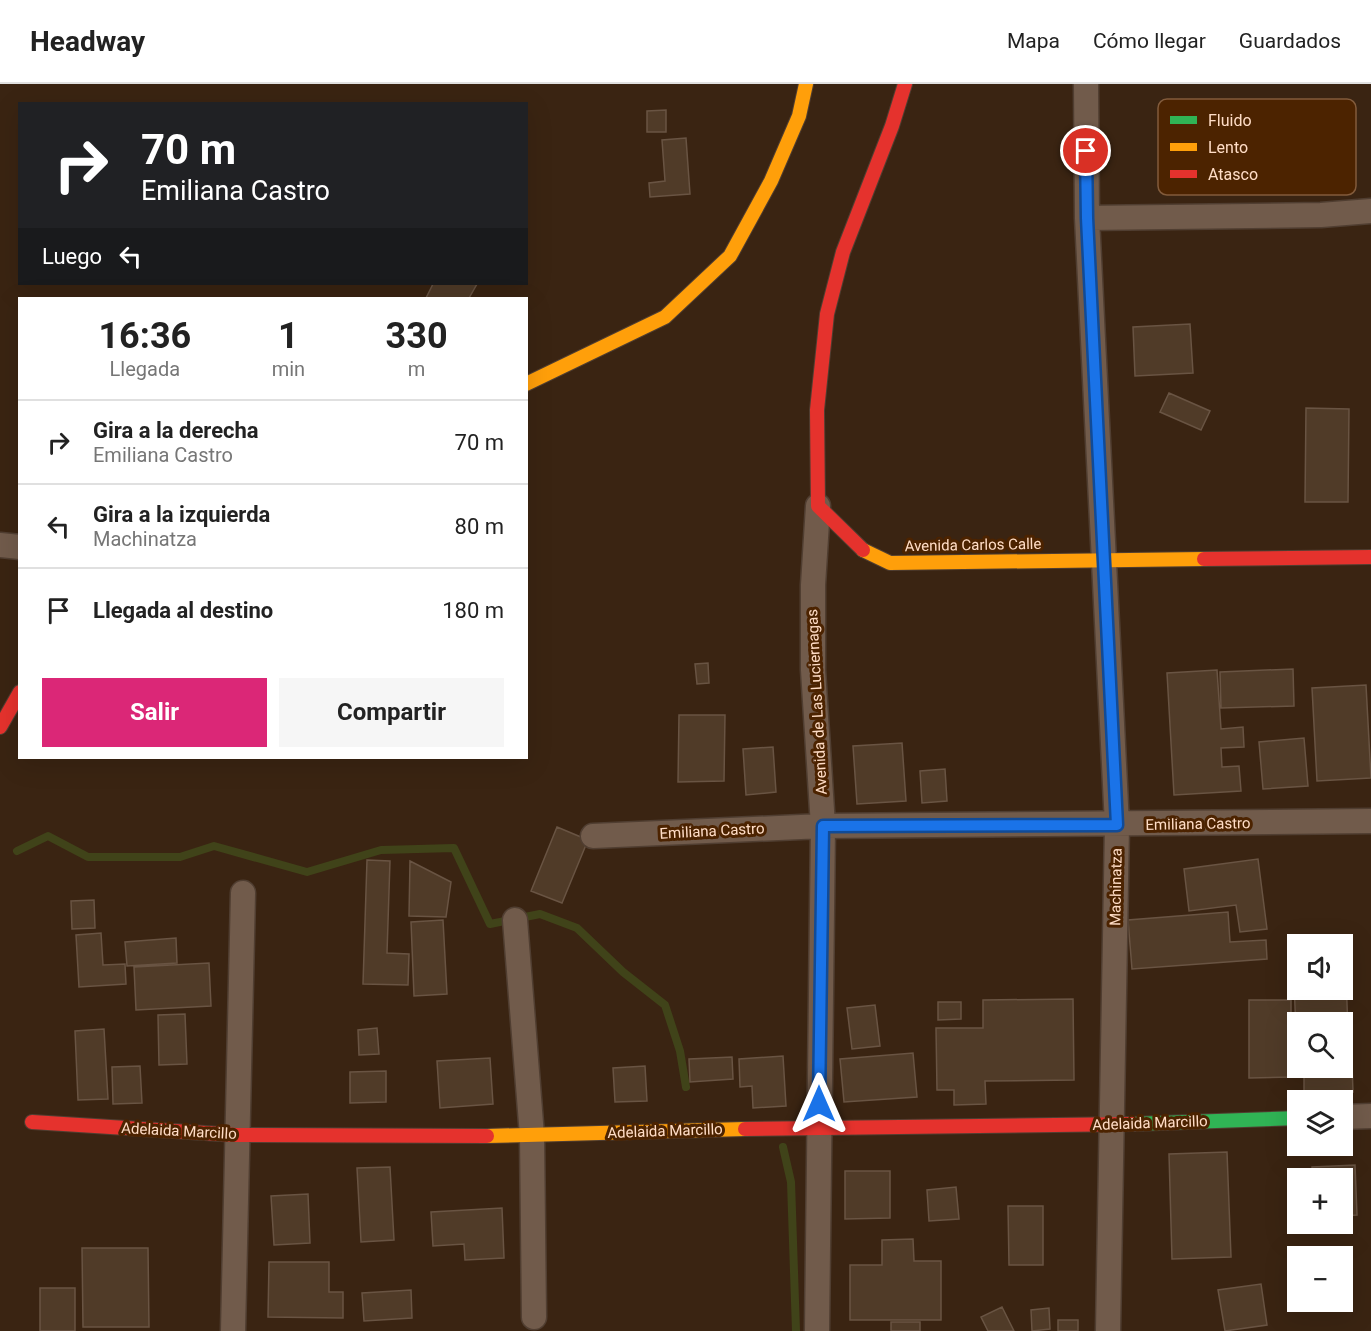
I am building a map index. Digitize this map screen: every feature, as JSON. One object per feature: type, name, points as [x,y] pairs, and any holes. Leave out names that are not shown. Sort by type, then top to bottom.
[{"type":"main road","points":[[528,383],[665,318],[730,256],[776,170],[799,116],[806,84]]},
{"type":"main road","points":[[818,506],[816,450],[825,322],[843,254],[905,84]]},
{"type":"main road","name":"Avenida Carlos Calle","points":[[818,506],[868,556],[890,563],[1104,558],[1371,557]]},
{"type":"main road","points":[[0,727],[18,696]]},
{"type":"main road","name":"Adelaida Marcillo","points":[[32,1122],[236,1135],[532,1136],[819,1126],[1112,1125],[1287,1118]]},
{"type":"street","name":"Machinatza","points":[[1086,84],[1087,218],[1117,825],[1108,1331]]},
{"type":"street","points":[[1087,218],[1321,215],[1371,211]]},
{"type":"street","name":"Avenida de Las Luciernagas","points":[[817,1331],[823,826],[813,669],[813,585],[818,506]]},
{"type":"street","points":[[0,545],[18,547]]},
{"type":"street","name":"Emiliana Castro","points":[[593,836],[823,826],[1371,821]]},
{"type":"street","points":[[233,1331],[243,893]]},
{"type":"street","points":[[515,920],[532,1136],[534,1317]]},
{"type":"street","points":[[1353,1117],[1371,1116]]},
{"type":"building","points":[[666,110],[666,132],[647,132],[647,111]]},
{"type":"building","points":[[686,138],[690,194],[650,197],[649,183],[665,181],[662,140]]},
{"type":"building","points":[[432,285],[476,285],[470,297],[426,297]]},
{"type":"building","points":[[1190,324],[1193,373],[1135,376],[1133,327]]},
{"type":"building","points":[[1169,393],[1210,411],[1201,430],[1160,412]]},
{"type":"building","points":[[1306,408],[1349,409],[1348,502],[1305,502]]},
{"type":"building","points":[[708,663],[709,683],[697,684],[695,664]]},
{"type":"building","points":[[1293,669],[1294,706],[1221,708],[1220,672]]},
{"type":"building","points":[[1217,670],[1221,729],[1243,727],[1244,747],[1221,748],[1222,767],[1239,766],[1241,791],[1174,795],[1167,673]]},
{"type":"building","points":[[1366,685],[1371,778],[1317,781],[1312,688]]},
{"type":"building","points":[[679,715],[725,715],[724,781],[678,782]]},
{"type":"building","points":[[1304,738],[1308,786],[1263,789],[1259,742]]},
{"type":"building","points":[[902,743],[906,801],[857,804],[853,746]]},
{"type":"building","points":[[773,747],[776,792],[746,795],[743,749]]},
{"type":"building","points":[[945,769],[947,801],[922,803],[920,771]]},
{"type":"building","points":[[557,827],[588,840],[562,903],[531,891]]},
{"type":"building","points":[[1258,859],[1267,929],[1240,932],[1236,905],[1189,911],[1184,869]]},
{"type":"building","points":[[367,860],[390,861],[387,953],[409,954],[408,985],[363,984]]},
{"type":"building","points":[[410,861],[451,882],[446,917],[409,916]]},
{"type":"building","points":[[94,900],[95,928],[72,929],[71,901]]},
{"type":"building","points":[[1228,912],[1230,942],[1266,940],[1267,959],[1132,969],[1128,920]]},
{"type":"building","points":[[443,920],[447,994],[414,996],[411,922]]},
{"type":"building","points":[[101,933],[103,965],[125,964],[126,984],[79,987],[76,935]]},
{"type":"building","points":[[176,938],[177,963],[127,966],[125,942]]},
{"type":"building","points":[[209,963],[211,1006],[136,1010],[134,967]]},
{"type":"building","points":[[1073,999],[1074,1080],[985,1081],[986,1104],[954,1105],[954,1090],[937,1090],[936,1028],[983,1028],[983,1000]]},
{"type":"building","points":[[1249,1000],[1291,1000],[1291,1012],[1287,1012],[1287,1077],[1249,1078]]},
{"type":"building","points":[[1295,1000],[1347,1000],[1347,1012],[1295,1012]]},
{"type":"building","points":[[938,1002],[961,1002],[961,1019],[938,1020]]},
{"type":"building","points":[[875,1005],[880,1046],[852,1049],[847,1008]]},
{"type":"building","points":[[185,1014],[187,1064],[159,1065],[158,1015]]},
{"type":"building","points":[[377,1028],[379,1054],[359,1055],[358,1030]]},
{"type":"building","points":[[104,1029],[108,1099],[78,1100],[75,1031]]},
{"type":"building","points":[[913,1053],[917,1097],[844,1102],[840,1059]]},
{"type":"building","points":[[783,1056],[786,1106],[753,1108],[752,1086],[740,1087],[739,1059]]},
{"type":"building","points":[[732,1057],[733,1079],[690,1082],[689,1059]]},
{"type":"building","points":[[490,1058],[493,1104],[440,1108],[437,1061]]},
{"type":"building","points":[[140,1066],[142,1103],[113,1104],[112,1067]]},
{"type":"building","points":[[645,1066],[647,1101],[615,1102],[613,1068]]},
{"type":"building","points":[[386,1071],[386,1102],[350,1103],[350,1072]]},
{"type":"building","points":[[1304,1078],[1352,1078],[1353,1090],[1304,1090]]},
{"type":"building","points":[[1227,1152],[1231,1257],[1172,1259],[1169,1154]]},
{"type":"building","points":[[1355,1165],[1357,1215],[1353,1215],[1353,1168],[1312,1167]]},
{"type":"building","points":[[390,1167],[394,1240],[361,1242],[357,1168]]},
{"type":"building","points":[[845,1171],[890,1171],[890,1218],[845,1219]]},
{"type":"building","points":[[956,1187],[959,1219],[929,1221],[927,1190]]},
{"type":"building","points":[[308,1194],[310,1243],[274,1245],[271,1196]]},
{"type":"building","points":[[1008,1206],[1043,1206],[1043,1265],[1009,1265]]},
{"type":"building","points":[[502,1208],[504,1258],[465,1260],[464,1244],[433,1246],[431,1212]]},
{"type":"building","points":[[913,1239],[914,1261],[941,1261],[941,1320],[850,1320],[850,1265],[882,1265],[882,1240]]},
{"type":"building","points":[[82,1248],[148,1248],[149,1327],[83,1327]]},
{"type":"building","points":[[269,1262],[329,1262],[329,1292],[343,1292],[343,1318],[268,1317]]},
{"type":"building","points":[[1261,1284],[1267,1325],[1225,1331],[1218,1290]]},
{"type":"building","points":[[40,1288],[75,1288],[75,1331],[40,1331]]},
{"type":"building","points":[[411,1290],[412,1318],[364,1321],[362,1293]]},
{"type":"building","points":[[1002,1307],[1014,1331],[988,1331],[981,1317]]},
{"type":"building","points":[[1049,1308],[1050,1329],[1032,1331],[1031,1310]]},
{"type":"building","points":[[1058,1320],[1078,1320],[1078,1331],[1058,1331]]},
{"type":"building","points":[[891,1322],[920,1322],[920,1331],[891,1331]]},
{"type":"waterway","points":[[17,851],[48,836],[88,857],[180,857],[214,846],[307,872],[381,850],[454,848],[490,924],[540,914],[577,928],[623,972],[665,1005],[680,1051],[686,1087]]},
{"type":"waterway","points":[[783,1147],[791,1182],[796,1331]]},
{"type":"traffic: fast","points":[[1133,1124],[1287,1118]]},
{"type":"traffic: slow","points":[[528,383],[665,317],[730,256],[771,181],[799,116],[806,84]]},
{"type":"traffic: slow","points":[[863,550],[890,563],[1204,559]]},
{"type":"traffic: slow","points":[[487,1136],[745,1129]]},
{"type":"traffic: jam","points":[[863,550],[818,506],[817,410],[827,314],[843,252],[892,126],[905,84]]},
{"type":"traffic: jam","points":[[1204,559],[1371,557]]},
{"type":"traffic: jam","points":[[0,727],[18,696]]},
{"type":"traffic: jam","points":[[32,1122],[236,1135],[487,1136]]},
{"type":"traffic: jam","points":[[745,1129],[1133,1124]]},
{"type":"route","points":[[819,1104],[823,826],[1117,825],[1087,218],[1086,151]]}]
